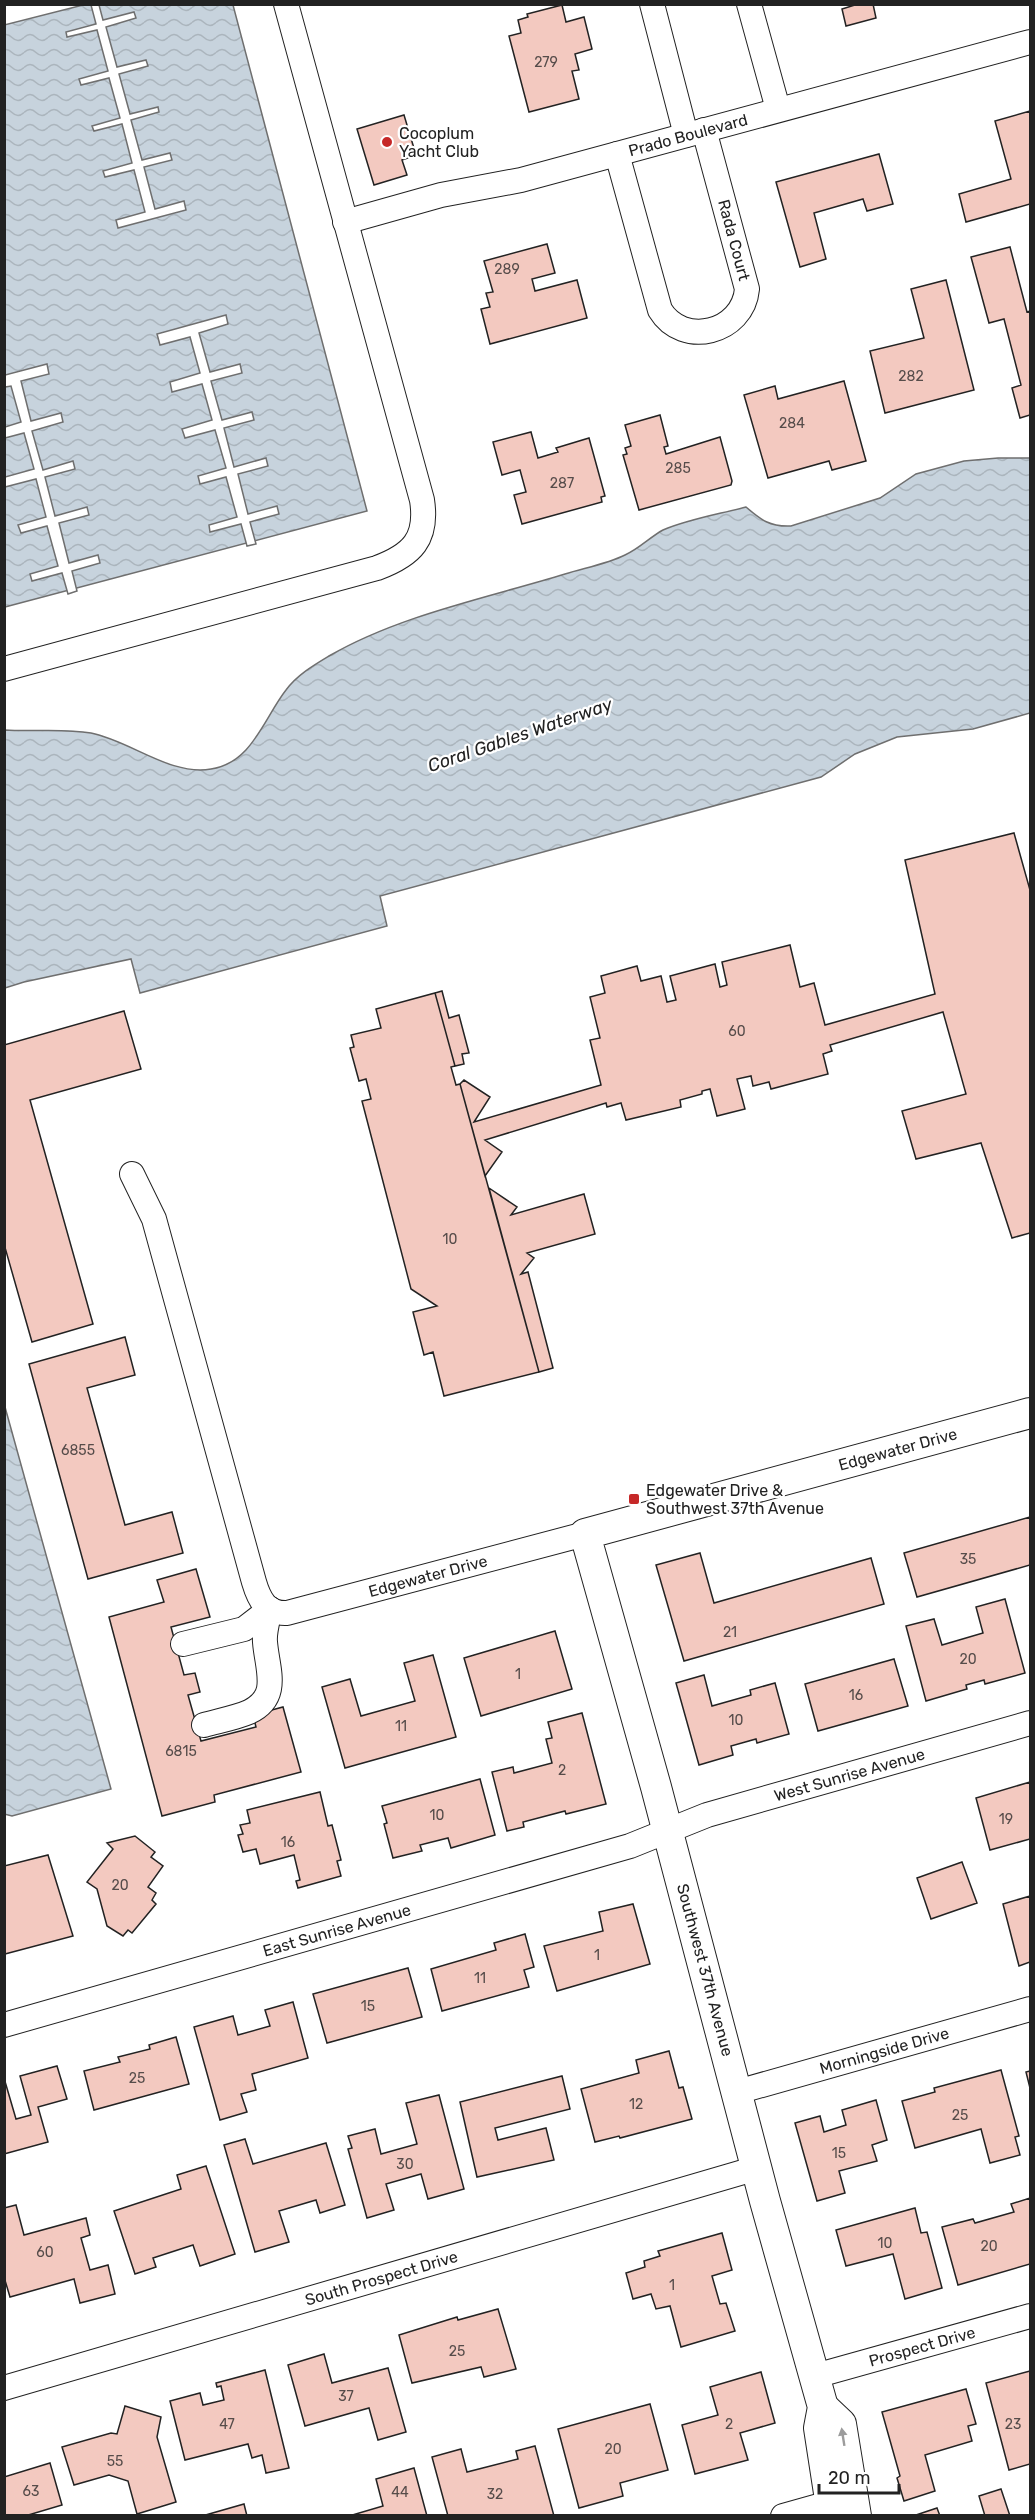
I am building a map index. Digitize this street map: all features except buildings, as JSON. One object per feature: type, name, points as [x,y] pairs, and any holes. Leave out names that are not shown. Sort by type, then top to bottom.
[{"type":"street","points":[[4,669],[377,568],[407,554],[417,544],[424,514],[422,500],[286,4]]},
{"type":"street","name":"Rada Court","points":[[618,154],[660,310],[665,317],[681,328],[701,332],[724,326],[739,314],[747,289],[652,4]]},
{"type":"street","points":[[749,4],[778,109]]},
{"type":"street","name":"Prado Boulevard","points":[[345,222],[441,195],[521,180],[1030,42]]},
{"type":"street","points":[[132,1174],[154,1219],[254,1582],[261,1602],[270,1610]]},
{"type":"street","name":"Edgewater Drive","points":[[270,1610],[280,1614],[287,1613],[1030,1413]]},
{"type":"street","name":"Southwest 37th Avenue","points":[[585,1534],[668,1829],[823,2408],[841,2424],[844,2507]]},
{"type":"street","points":[[183,1644],[244,1629],[270,1610]]},
{"type":"street","points":[[204,1725],[249,1712],[262,1703],[270,1690],[271,1678],[264,1640],[270,1610]]},
{"type":"street","name":"West Sunrise Avenue","points":[[668,1829],[718,1812],[1030,1723]]},
{"type":"street","name":"East Sunrise Avenue","points":[[4,2025],[630,1846],[668,1829]]},
{"type":"street","name":"Morningside Drive","points":[[737,2092],[1030,2009]]},
{"type":"street","name":"South Prospect Drive","points":[[4,2388],[757,2168]]},
{"type":"street","name":"Prospect Drive","points":[[814,2376],[1030,2316]]},
{"type":"street","points":[[783,2516],[844,2507]]},
{"type":"water","points":[[83,5],[233,5],[367,511],[5,607],[4,25]]},
{"type":"water","name":"Coral Gables Waterway","points":[[1030,458],[1030,713],[973,729],[897,737],[855,754],[821,777],[380,896],[387,926],[140,993],[131,959],[5,988],[5,730],[91,733],[121,743],[166,763],[196,770],[211,769],[225,765],[247,749],[278,701],[300,675],[329,656],[385,629],[414,618],[611,561],[630,552],[663,530],[694,520],[746,507],[766,522],[791,526],[880,498],[916,474],[964,461]]},
{"type":"water","points":[[5,1407],[111,1789],[12,1816],[4,1814]]},
{"type":"pier","points":[[91,5],[99,5],[103,20],[134,12],[136,18],[106,27],[117,67],[146,60],[148,66],[119,74],[130,114],[158,107],[159,112],[131,120],[142,160],[170,153],[172,160],[144,167],[155,209],[184,201],[186,210],[118,228],[116,220],[145,212],[134,170],[105,177],[103,171],[132,163],[122,124],[94,131],[92,126],[120,118],[109,78],[81,85],[79,79],[108,71],[97,30],[67,37],[66,32],[96,24]]},
{"type":"pier","points":[[226,315],[228,324],[199,333],[210,372],[240,364],[242,373],[211,381],[222,420],[252,412],[254,420],[224,428],[234,467],[266,458],[268,466],[238,474],[248,514],[277,506],[279,514],[250,522],[256,544],[247,546],[241,524],[210,532],[209,525],[237,517],[226,477],[200,484],[198,476],[226,468],[215,430],[185,438],[182,429],[212,420],[202,384],[172,392],[170,382],[200,373],[190,337],[160,345],[157,334]]},
{"type":"pier","points":[[47,364],[49,374],[21,381],[31,421],[61,413],[63,422],[32,431],[43,470],[73,461],[75,469],[45,477],[55,516],[87,507],[89,515],[59,523],[69,563],[98,555],[100,563],[72,571],[77,591],[68,594],[62,573],[32,581],[30,574],[58,566],[47,526],[21,533],[18,525],[46,517],[36,479],[5,487],[5,477],[34,469],[24,433],[5,438],[5,427],[21,422],[11,386],[5,387],[5,375]]},
{"type":"place","name":"Cocoplum Yacht Club","points":[[387,142]]},
{"type":"place","name":"Edgewater Drive & Southwest 37th Avenue","points":[[634,1499]]}]
